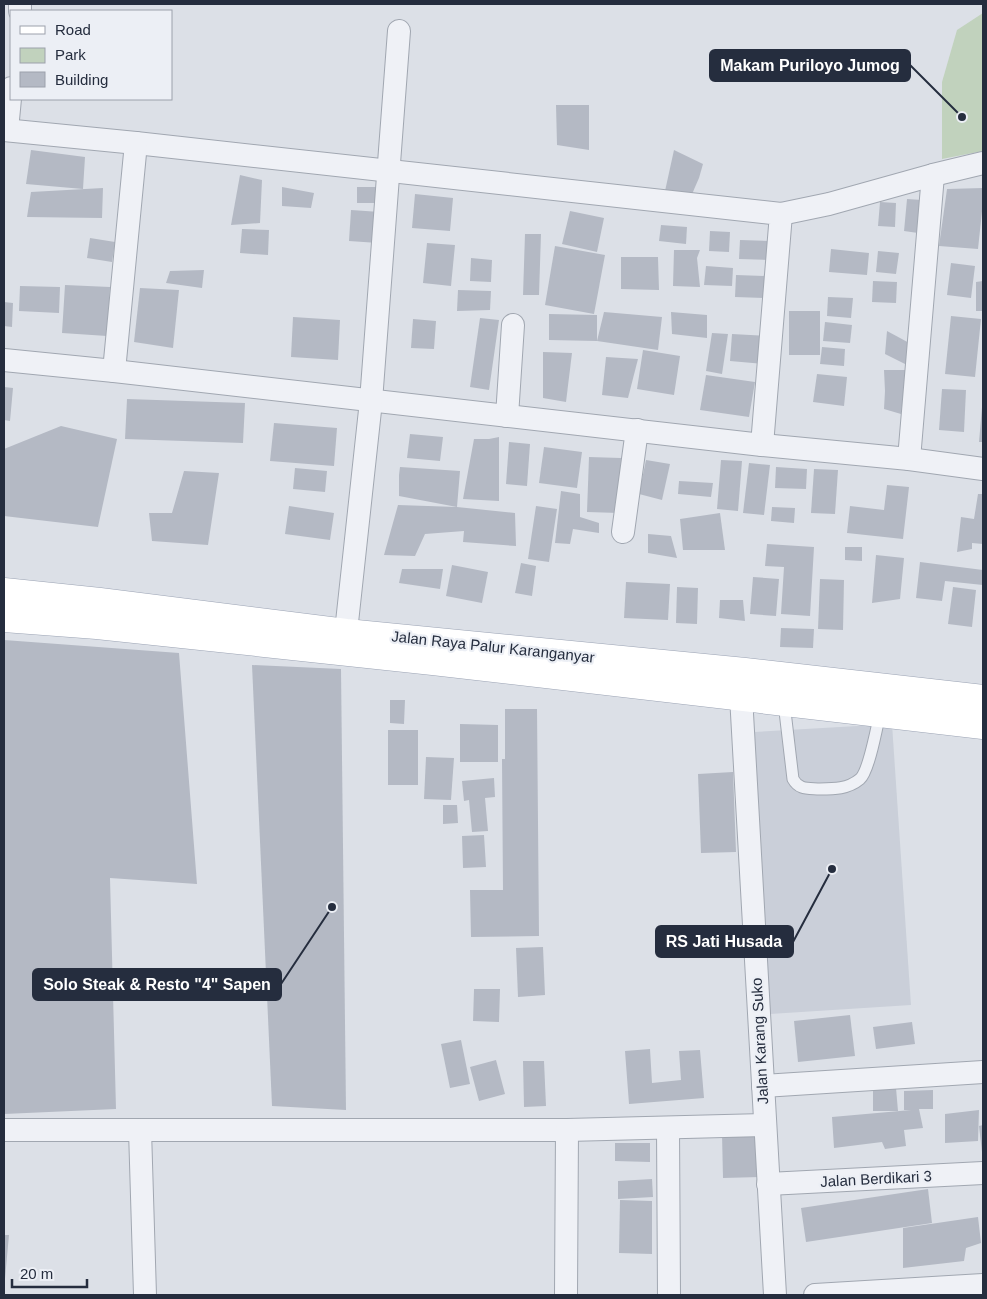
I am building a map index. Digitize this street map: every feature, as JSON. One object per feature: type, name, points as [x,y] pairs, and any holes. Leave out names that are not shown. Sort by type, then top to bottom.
[{"type":"main road","name":"Jalan Raya Palur Karanganyar","points":[[4,592],[98,613],[345,642],[743,684],[983,699]]},
{"type":"main road","name":"Jalan Raya Palur Karanganyar","points":[[4,618],[98,613]]},
{"type":"main road","name":"Jalan Raya Palur Karanganyar","points":[[743,684],[784,702],[983,725]]},
{"type":"street","points":[[345,642],[371,401],[399,31]]},
{"type":"street","points":[[10,95],[5,130],[136,142],[781,214],[837,202],[933,175],[983,164]]},
{"type":"street","points":[[114,371],[136,142]]},
{"type":"street","points":[[909,459],[933,175]]},
{"type":"street","points":[[762,445],[781,214]]},
{"type":"street","points":[[507,416],[513,325]]},
{"type":"street","points":[[4,360],[762,445],[909,459],[983,470]]},
{"type":"street","points":[[623,532],[637,430]]},
{"type":"street","name":"Jalan Karang Suko","points":[[743,684],[774,1295]]},
{"type":"street","points":[[763,1086],[983,1072]]},
{"type":"street","points":[[4,1130],[567,1130],[764,1125]]},
{"type":"street","points":[[668,1128],[669,1295]]},
{"type":"street","points":[[140,1130],[145,1295]]},
{"type":"street","points":[[566,1295],[567,1130]]},
{"type":"street","name":"Jalan Berdikari 3","points":[[768,1184],[983,1173]]},
{"type":"street","points":[[815,1295],[983,1285]]},
{"type":"lane","points":[[784,702],[793,779],[795,784],[801,788],[835,789],[849,786],[862,778],[880,713]]},
{"type":"shaded area","points":[[892,724],[911,1005],[770,1014],[754,732]]},
{"type":"green space","points":[[983,13],[983,151],[942,159],[942,82],[957,30]]},
{"type":"building","points":[[556,105],[589,105],[589,150],[557,145]]},
{"type":"building","points":[[31,150],[85,157],[83,189],[26,184]]},
{"type":"building","points":[[674,150],[703,164],[689,201],[665,191]]},
{"type":"building","points":[[240,175],[262,180],[260,223],[231,225]]},
{"type":"building","points":[[282,187],[314,193],[311,208],[282,206]]},
{"type":"building","points":[[357,187],[379,187],[379,203],[357,203]]},
{"type":"building","points":[[103,188],[102,218],[27,217],[31,192]]},
{"type":"building","points":[[983,188],[978,249],[939,246],[947,189]]},
{"type":"building","points":[[415,194],[453,198],[450,231],[412,228]]},
{"type":"building","points":[[907,199],[922,200],[918,233],[904,231]]},
{"type":"building","points":[[880,202],[896,203],[895,227],[878,226]]},
{"type":"building","points":[[351,210],[380,212],[378,243],[349,241]]},
{"type":"building","points":[[570,211],[604,218],[597,252],[562,244]]},
{"type":"building","points":[[661,225],[687,227],[686,244],[659,241]]},
{"type":"building","points":[[242,229],[269,230],[268,255],[240,253]]},
{"type":"building","points":[[710,231],[730,232],[729,252],[709,251]]},
{"type":"building","points":[[525,234],[541,234],[539,295],[523,295]]},
{"type":"building","points":[[90,238],[115,242],[112,262],[87,258]]},
{"type":"building","points":[[740,240],[771,241],[770,260],[739,259]]},
{"type":"building","points":[[427,243],[455,245],[451,286],[423,283]]},
{"type":"building","points":[[555,246],[605,255],[594,314],[545,305]]},
{"type":"building","points":[[831,249],[869,253],[867,275],[829,272]]},
{"type":"building","points":[[674,250],[700,250],[697,258],[700,287],[673,286]]},
{"type":"building","points":[[878,251],[899,253],[896,274],[876,272]]},
{"type":"building","points":[[621,257],[658,257],[659,290],[621,289]]},
{"type":"building","points":[[471,258],[492,260],[491,282],[470,281]]},
{"type":"building","points":[[951,263],[975,266],[971,298],[947,295]]},
{"type":"building","points":[[706,266],[733,268],[732,286],[704,285]]},
{"type":"building","points":[[204,270],[202,288],[166,283],[170,271]]},
{"type":"building","points":[[736,275],[768,276],[767,298],[735,297]]},
{"type":"building","points":[[873,281],[897,282],[896,303],[872,302]]},
{"type":"building","points":[[983,281],[983,311],[976,311],[976,282]]},
{"type":"building","points":[[65,285],[110,287],[107,336],[62,333]]},
{"type":"building","points":[[20,286],[60,287],[59,313],[19,311]]},
{"type":"building","points":[[140,288],[179,290],[173,348],[134,342]]},
{"type":"building","points":[[458,290],[491,291],[490,310],[457,311]]},
{"type":"building","points":[[828,297],[853,298],[851,318],[827,316]]},
{"type":"building","points":[[4,302],[13,303],[12,327],[4,326]]},
{"type":"building","points":[[789,311],[820,311],[820,355],[789,355]]},
{"type":"building","points":[[604,312],[662,317],[658,350],[597,341]]},
{"type":"building","points":[[671,312],[707,315],[707,338],[672,334]]},
{"type":"building","points":[[549,314],[597,315],[597,341],[549,340]]},
{"type":"building","points":[[951,316],[981,319],[975,377],[945,374]]},
{"type":"building","points":[[293,317],[340,320],[338,360],[291,357]]},
{"type":"building","points":[[480,318],[499,320],[489,390],[470,387]]},
{"type":"building","points":[[413,319],[436,321],[434,349],[411,348]]},
{"type":"building","points":[[825,322],[852,325],[850,343],[823,341]]},
{"type":"building","points":[[887,331],[913,345],[909,366],[885,354]]},
{"type":"building","points":[[712,333],[728,334],[722,374],[706,371]]},
{"type":"building","points":[[732,334],[767,336],[765,364],[730,361]]},
{"type":"building","points":[[822,347],[845,349],[844,366],[820,364]]},
{"type":"building","points":[[643,350],[680,356],[674,395],[637,389]]},
{"type":"building","points":[[543,352],[572,353],[566,402],[543,398]]},
{"type":"building","points":[[606,357],[638,359],[628,398],[602,395]]},
{"type":"building","points":[[884,370],[906,370],[901,414],[884,409]]},
{"type":"building","points":[[817,374],[847,377],[844,406],[813,402]]},
{"type":"building","points":[[706,375],[755,382],[749,417],[700,410]]},
{"type":"building","points":[[4,387],[13,388],[10,421],[4,420]]},
{"type":"building","points":[[942,389],[966,390],[964,432],[939,430]]},
{"type":"building","points":[[127,399],[245,403],[243,443],[125,439]]},
{"type":"building","points":[[982,407],[983,442],[979,442]]},
{"type":"building","points":[[274,423],[337,428],[334,466],[270,461]]},
{"type":"building","points":[[61,426],[117,439],[98,527],[4,516],[4,449]]},
{"type":"building","points":[[410,434],[443,437],[440,461],[407,458]]},
{"type":"building","points":[[499,437],[499,501],[463,499],[474,439]]},
{"type":"building","points":[[509,442],[530,444],[527,486],[506,484]]},
{"type":"building","points":[[544,447],[582,452],[577,488],[539,483]]},
{"type":"building","points":[[589,457],[621,458],[619,513],[587,512]]},
{"type":"building","points":[[646,460],[670,464],[662,500],[639,494]]},
{"type":"building","points":[[721,460],[742,461],[738,511],[717,509]]},
{"type":"building","points":[[749,463],[770,465],[764,515],[743,513]]},
{"type":"building","points":[[400,467],[460,471],[457,507],[399,496]]},
{"type":"building","points":[[776,467],[807,469],[806,489],[775,488]]},
{"type":"building","points":[[295,468],[327,471],[325,492],[293,489]]},
{"type":"building","points":[[814,469],[838,470],[835,514],[811,513]]},
{"type":"building","points":[[184,471],[219,473],[208,545],[152,541],[149,513],[172,513]]},
{"type":"building","points":[[679,481],[713,483],[711,497],[678,494]]},
{"type":"building","points":[[887,485],[909,487],[903,539],[847,533],[850,506],[884,510]]},
{"type":"building","points":[[561,491],[580,494],[580,517],[599,523],[599,533],[573,529],[570,544],[555,543]]},
{"type":"building","points":[[978,494],[983,494],[983,544],[972,543],[972,549],[957,552],[961,517],[974,519]]},
{"type":"building","points":[[398,505],[457,507],[515,513],[516,546],[463,542],[464,531],[425,534],[415,556],[384,555]]},
{"type":"building","points":[[289,506],[334,513],[330,540],[285,534]]},
{"type":"building","points":[[536,506],[557,509],[549,562],[528,559]]},
{"type":"building","points":[[772,507],[795,508],[794,523],[771,521]]},
{"type":"building","points":[[720,513],[725,550],[683,550],[680,519]]},
{"type":"building","points":[[648,534],[671,536],[677,558],[648,553]]},
{"type":"building","points":[[767,544],[814,547],[810,616],[781,614],[784,567],[765,566]]},
{"type":"building","points":[[845,547],[862,547],[862,561],[845,560]]},
{"type":"building","points":[[876,555],[904,558],[900,599],[872,603]]},
{"type":"building","points":[[920,562],[983,570],[983,585],[945,581],[942,601],[916,598]]},
{"type":"building","points":[[521,563],[536,566],[532,596],[515,593]]},
{"type":"building","points":[[452,565],[488,572],[482,603],[446,596]]},
{"type":"building","points":[[402,569],[443,569],[440,589],[399,583]]},
{"type":"building","points":[[753,577],[779,579],[776,616],[750,614]]},
{"type":"building","points":[[820,579],[844,580],[843,630],[818,629]]},
{"type":"building","points":[[626,582],[670,584],[668,620],[624,618]]},
{"type":"building","points":[[677,587],[698,588],[697,624],[676,623]]},
{"type":"building","points":[[953,587],[976,590],[972,627],[948,624]]},
{"type":"building","points":[[720,600],[743,600],[745,621],[719,618]]},
{"type":"building","points":[[781,628],[814,629],[813,648],[780,647]]},
{"type":"building","points":[[4,640],[179,653],[197,884],[110,878],[116,1109],[4,1114]]},
{"type":"building","points":[[252,665],[341,669],[346,1110],[272,1106]]},
{"type":"building","points":[[390,700],[405,700],[404,724],[390,723]]},
{"type":"building","points":[[505,709],[537,709],[539,936],[471,937],[470,890],[503,890],[502,759],[505,759]]},
{"type":"building","points":[[460,724],[498,725],[498,762],[460,762]]},
{"type":"building","points":[[388,730],[418,730],[418,785],[388,785]]},
{"type":"building","points":[[426,757],[454,758],[451,800],[424,799]]},
{"type":"building","points":[[733,772],[736,852],[701,853],[698,774]]},
{"type":"building","points":[[494,778],[495,797],[485,798],[488,831],[472,832],[469,800],[464,801],[462,781]]},
{"type":"building","points":[[443,805],[457,805],[458,823],[443,824]]},
{"type":"building","points":[[484,835],[486,867],[463,868],[462,836]]},
{"type":"building","points":[[543,947],[545,995],[518,997],[516,948]]},
{"type":"building","points":[[474,989],[500,989],[499,1022],[473,1021]]},
{"type":"building","points":[[850,1015],[855,1056],[798,1062],[794,1021]]},
{"type":"building","points":[[912,1022],[915,1044],[876,1049],[873,1027]]},
{"type":"building","points":[[461,1040],[470,1084],[450,1088],[441,1044]]},
{"type":"building","points":[[650,1049],[652,1083],[681,1080],[679,1051],[700,1050],[704,1098],[629,1104],[625,1051]]},
{"type":"building","points":[[496,1060],[505,1094],[479,1101],[470,1067]]},
{"type":"building","points":[[523,1061],[544,1061],[546,1106],[524,1107]]},
{"type":"building","points":[[896,1088],[898,1111],[873,1111],[873,1089]]},
{"type":"building","points":[[933,1090],[933,1109],[919,1109],[923,1128],[904,1130],[906,1146],[885,1149],[882,1142],[834,1148],[832,1117],[911,1110],[904,1110],[904,1091]]},
{"type":"building","points":[[979,1110],[978,1141],[945,1143],[945,1114]]},
{"type":"building","points":[[983,1125],[983,1152],[982,1152],[979,1126]]},
{"type":"building","points":[[759,1133],[760,1177],[723,1178],[722,1134]]},
{"type":"building","points":[[615,1143],[650,1143],[650,1162],[615,1161]]},
{"type":"building","points":[[652,1179],[653,1197],[618,1199],[618,1181]]},
{"type":"building","points":[[928,1189],[932,1223],[806,1242],[801,1208]]},
{"type":"building","points":[[620,1200],[652,1201],[652,1254],[619,1253]]},
{"type":"building","points":[[978,1217],[981,1243],[966,1248],[964,1261],[903,1268],[903,1228]]},
{"type":"building","points":[[4,1235],[9,1235],[5,1279],[4,1279]]},
{"type":"place","name":"Makam Puriloyo Jumog","points":[[962,117]]},
{"type":"place","name":"RS Jati Husada","points":[[832,869]]},
{"type":"place","name":"Solo Steak & Resto \"4\" Sapen","points":[[332,907]]}]
